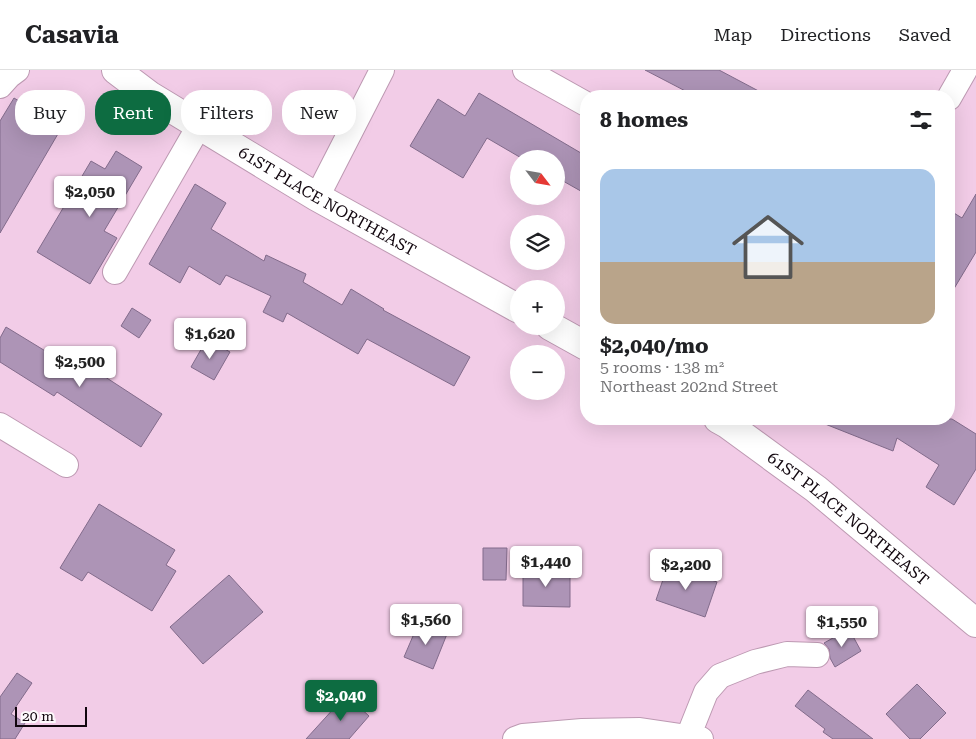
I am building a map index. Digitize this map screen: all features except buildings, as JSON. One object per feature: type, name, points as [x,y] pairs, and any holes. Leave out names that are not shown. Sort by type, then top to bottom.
[{"type":"main road","name":"61ST PLACE NORTHEAST","points":[[116,70],[149,95],[181,115]]},
{"type":"main road","name":"61ST PLACE NORTHEAST","points":[[214,135],[317,197],[510,304]]},
{"type":"main road","points":[[565,334],[580,343]]},
{"type":"main road","name":"61ST PLACE NORTHEAST","points":[[728,425],[816,489],[976,623]]},
{"type":"street","points":[[0,86],[17,70]]},
{"type":"street","points":[[317,197],[382,70]]},
{"type":"street","points":[[525,70],[580,101]]},
{"type":"street","points":[[954,90],[965,70]]},
{"type":"street","points":[[115,272],[194,135]]},
{"type":"street","points":[[0,425],[66,465]]},
{"type":"street","points":[[519,738],[582,731],[640,730],[695,738],[706,692],[720,676],[756,662],[787,654],[817,655]]}]
